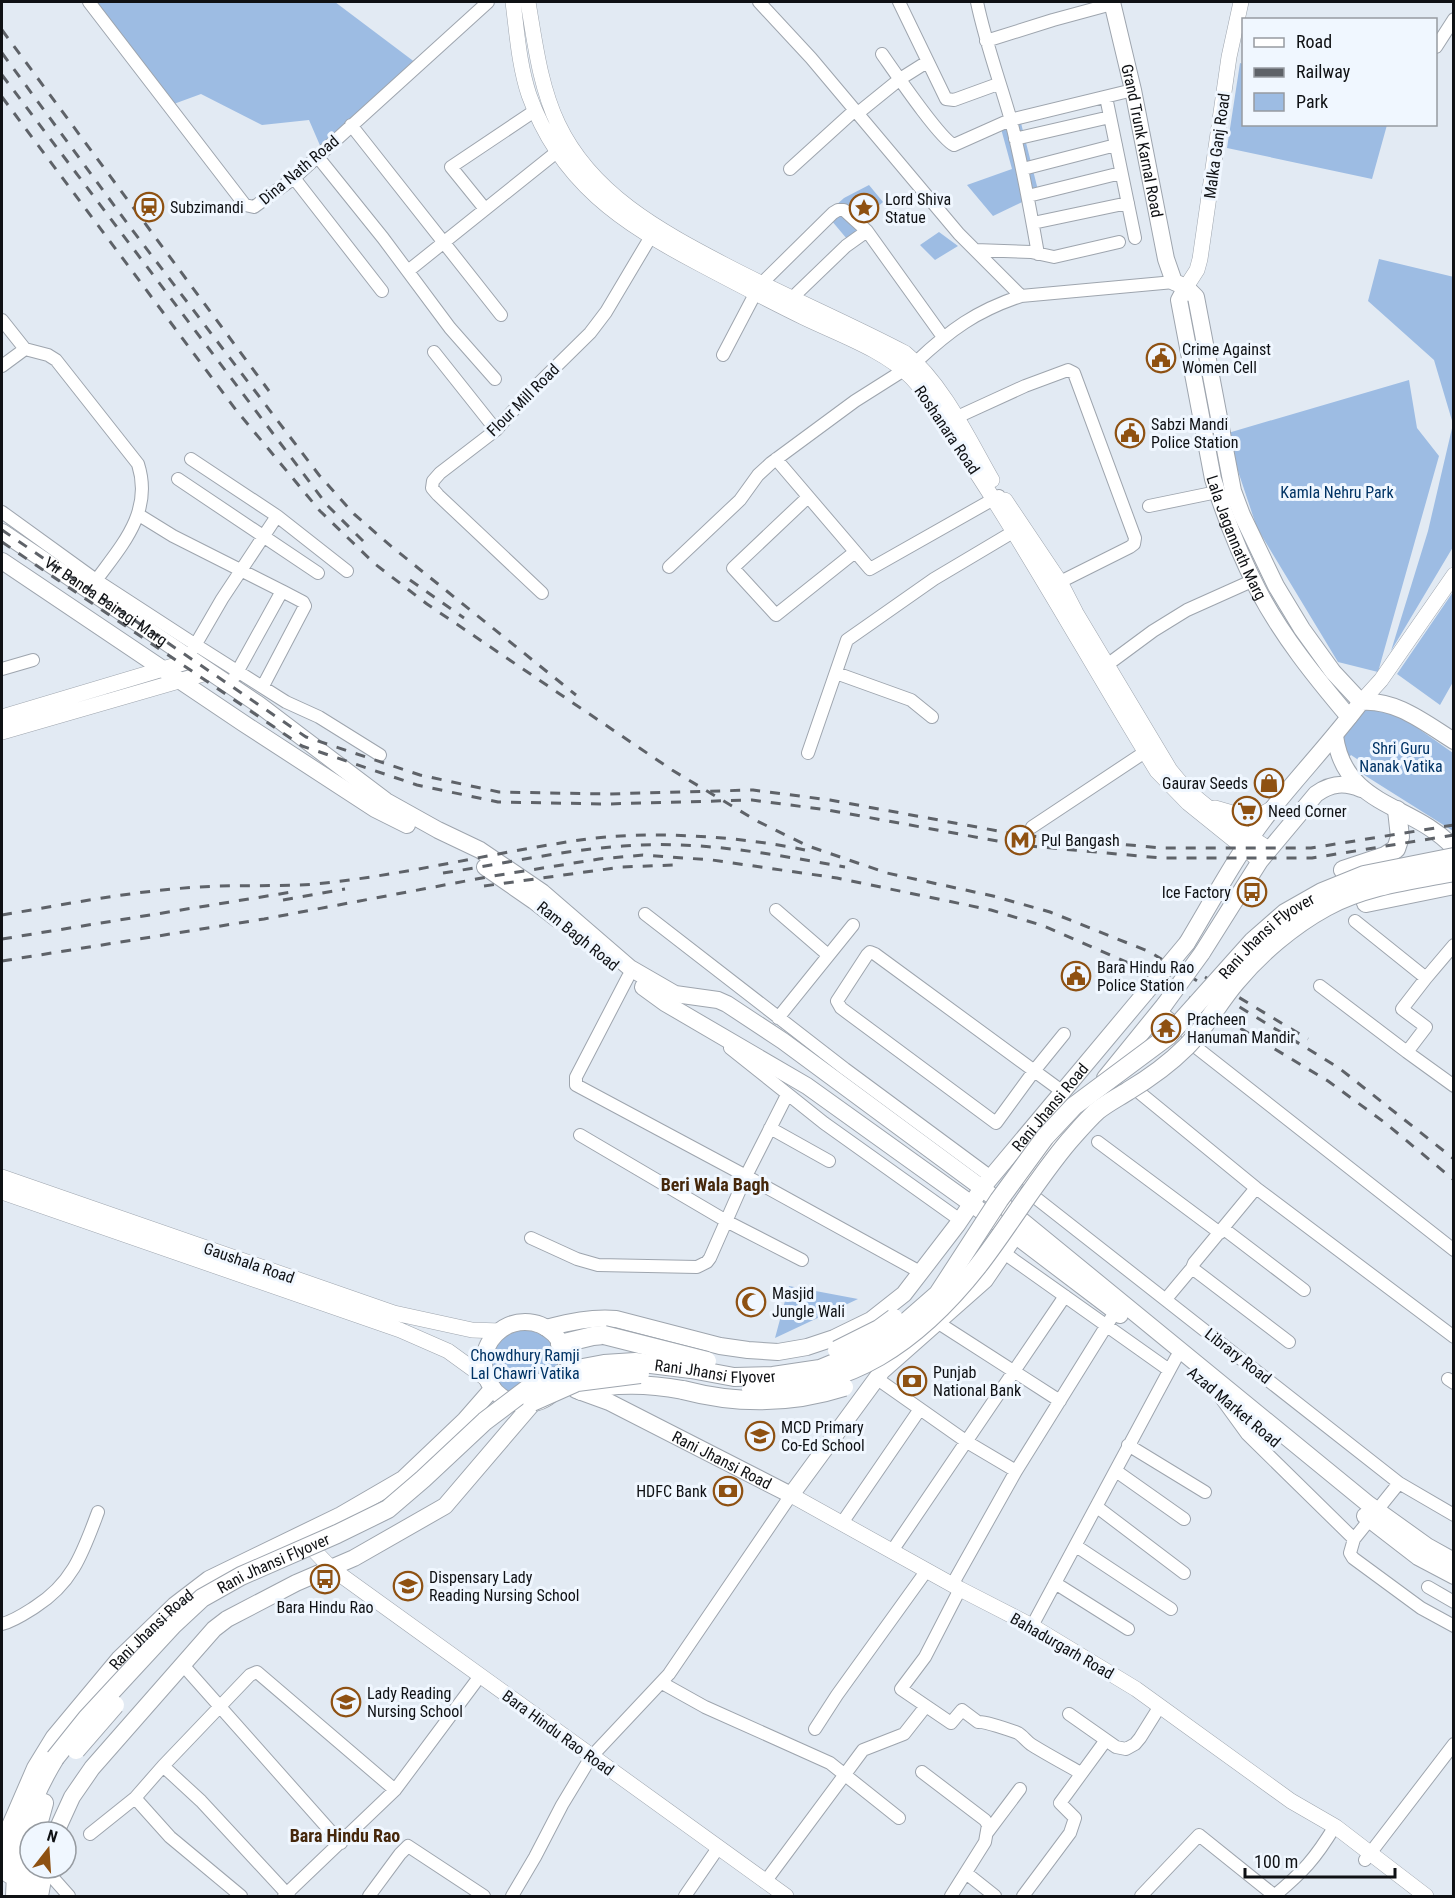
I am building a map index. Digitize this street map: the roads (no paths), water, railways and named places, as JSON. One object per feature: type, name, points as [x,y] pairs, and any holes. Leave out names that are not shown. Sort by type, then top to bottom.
[{"type":"main road","name":"Grand Trunk Karnal Road","points":[[1112,3],[1132,90],[1159,232],[1180,284]]},
{"type":"main road","name":"Lala Jagannath Marg","points":[[1180,284],[1179,300],[1225,498],[1254,580],[1285,633],[1320,683],[1349,717]]},
{"type":"main road","name":"Lala Jagannath Marg","points":[[1225,498],[1302,628],[1333,672],[1361,702]]},
{"type":"main road","name":"Vir Banda Bairagi Marg","points":[[2,532],[92,585],[192,654],[210,672]]},
{"type":"main road","name":"Vir Banda Bairagi Marg","points":[[2,561],[179,680]]},
{"type":"main road","name":"Ram Bagh Road","points":[[210,672],[258,704],[386,801],[480,850],[542,892],[691,1018],[807,1086],[970,1203],[1019,1229]]},
{"type":"main road","name":"Ram Bagh Road","points":[[179,680],[375,809],[468,855],[534,901],[628,977],[670,998],[718,1000],[727,1004],[986,1182],[1019,1229]]},
{"type":"main road","points":[[1361,702],[1384,702],[1418,718],[1454,741]]},
{"type":"main road","name":"Rani Jhansi Road","points":[[546,1328],[578,1320],[615,1319],[720,1346],[778,1352],[807,1347],[834,1338],[871,1320],[904,1294],[986,1182],[1186,944],[1247,843],[1361,702]]},
{"type":"main road","points":[[1335,736],[1340,758],[1361,789],[1428,825],[1454,848]]},
{"type":"main road","name":"Rani Jhansi Road","points":[[553,1392],[581,1391],[620,1407],[791,1495],[879,1375],[985,1280],[1019,1229],[1029,1180],[1071,1119],[1163,1008],[1202,953],[1265,855],[1316,794],[1326,787],[1344,784],[1361,789]]},
{"type":"main road","points":[[1397,810],[1400,837],[1396,849],[1385,856],[1319,880],[1298,893],[1249,931],[1216,969],[1210,1001],[1245,989],[1289,945],[1324,920],[1388,897],[1454,885]]},
{"type":"main road","name":"Rani Jhansi Flyover","points":[[1210,1001],[1253,941],[1285,913],[1322,892],[1364,875],[1454,857]]},
{"type":"main road","name":"Rani Jhansi Flyover","points":[[15,1896],[16,1861],[24,1824],[42,1780],[59,1761],[87,1718],[173,1625],[202,1598],[241,1576],[337,1534],[387,1509],[485,1421],[530,1387],[572,1370],[604,1364],[635,1362],[734,1377],[773,1376],[820,1369],[873,1347],[947,1293],[999,1200],[1045,1137],[1074,1106],[1091,1092],[1168,1036],[1236,981],[1261,955],[1295,927],[1327,906],[1366,891],[1454,872]]},
{"type":"main road","points":[[766,1061],[783,1041]]},
{"type":"main road","name":"Azad Market Road","points":[[1019,1229],[1111,1319],[1172,1364],[1218,1394],[1373,1515],[1454,1561]]},
{"type":"main road","name":"Azad Market Road","points":[[1019,1229],[1373,1515],[1418,1557],[1454,1576]]},
{"type":"main road","points":[[560,1344],[604,1335],[723,1365],[782,1365],[823,1357],[862,1338],[903,1311],[947,1293],[946,1315],[917,1344],[887,1367],[849,1385],[793,1399],[759,1400],[728,1399],[644,1384],[607,1386],[581,1391]]},
{"type":"main road","points":[[871,1320],[879,1375]]},
{"type":"main road","points":[[534,1323],[546,1328],[556,1337],[566,1362],[564,1376],[558,1388],[548,1397],[523,1404],[510,1401],[498,1394],[490,1384],[484,1372],[484,1358],[488,1345],[500,1331],[507,1326],[534,1323]]},
{"type":"main road","name":"Rani Jhansi Road","points":[[9,1896],[5,1835],[35,1768],[54,1737],[119,1659],[175,1605],[209,1579],[341,1515],[403,1479],[465,1420],[490,1384]]},
{"type":"main road","points":[[61,1820],[72,1797],[92,1768],[214,1629],[227,1619],[296,1582],[354,1558],[445,1506],[533,1403]]},
{"type":"main road","name":"Rani Jhansi Flyover","points":[[39,1820],[59,1761]]},
{"type":"main road","points":[[30,1896],[31,1880]]},
{"type":"main road","points":[[40,1896],[43,1880]]},
{"type":"street","name":"Dina Nath Road","points":[[88,2],[245,205],[249,207],[259,206],[294,178],[488,2]]},
{"type":"street","name":"Roshanara Road","points":[[513,2],[524,77],[536,110],[570,169],[591,192],[650,238],[758,289],[888,358],[910,366],[931,379],[956,418],[1013,532],[1157,771],[1168,785],[1265,855]]},
{"type":"street","name":"Roshanara Road","points":[[528,2],[538,67],[558,124],[581,161],[598,181],[622,203],[656,228],[758,289],[792,298],[905,353],[921,388],[1060,582],[1170,770],[1184,787],[1247,843]]},
{"type":"street","points":[[759,2],[975,250],[1021,296]]},
{"type":"street","points":[[899,2],[943,95],[949,100],[998,84]]},
{"type":"street","points":[[977,2],[1023,169],[1038,254]]},
{"type":"street","name":"Malka Ganj Road","points":[[1180,284],[1197,270],[1200,259],[1229,57],[1240,19],[1241,2]]},
{"type":"street","points":[[986,41],[1112,3]]},
{"type":"street","points":[[1437,45],[1454,19]]},
{"type":"street","points":[[882,54],[938,130],[952,144],[964,141],[1010,120],[1132,90]]},
{"type":"street","points":[[790,168],[856,112],[927,62]]},
{"type":"street","points":[[1106,97],[1135,238]]},
{"type":"street","points":[[485,209],[451,167],[536,110]]},
{"type":"street","points":[[1015,139],[1110,117]]},
{"type":"street","points":[[351,125],[501,315]]},
{"type":"street","points":[[1023,169],[1116,145]]},
{"type":"street","points":[[408,271],[558,151]]},
{"type":"street","points":[[317,156],[408,271],[452,331],[495,379]]},
{"type":"street","points":[[1028,196],[1121,173]]},
{"type":"street","points":[[294,178],[382,291]]},
{"type":"street","points":[[1033,223],[1128,203]]},
{"type":"street","points":[[723,355],[758,289],[838,210],[848,212],[867,231],[943,337]]},
{"type":"street","points":[[792,298],[846,246],[867,231]]},
{"type":"street","name":"Flour Mill Road","points":[[542,593],[432,488],[434,480],[496,430],[528,394],[599,323],[650,238]]},
{"type":"street","points":[[975,250],[1054,257],[1119,242]]},
{"type":"street","points":[[669,567],[740,500],[758,476],[776,459],[855,401],[910,366],[943,337],[979,314],[1021,296],[1180,284]]},
{"type":"street","points":[[2,320],[25,349],[48,355],[56,360],[138,464],[142,476],[139,514],[133,528],[92,585],[2,513]]},
{"type":"street","points":[[2,366],[25,349]]},
{"type":"street","points":[[434,352],[496,430]]},
{"type":"street","points":[[956,418],[1025,386],[1068,370],[1074,373],[1135,538],[1134,544],[1130,547],[1060,582]]},
{"type":"street","points":[[191,459],[277,516],[347,571]]},
{"type":"street","points":[[776,459],[870,569],[997,497]]},
{"type":"street","points":[[178,479],[318,573]]},
{"type":"street","points":[[808,497],[734,568],[776,615],[855,552]]},
{"type":"street","points":[[1149,506],[1225,498]]},
{"type":"street","points":[[139,514],[172,536],[303,602],[305,606],[263,686]]},
{"type":"street","points":[[2,717],[162,669],[192,654],[241,571],[277,516]]},
{"type":"street","points":[[808,753],[847,640],[934,579],[1013,532]]},
{"type":"street","points":[[1361,702],[1381,680],[1454,576]]},
{"type":"street","points":[[1107,665],[1153,631],[1187,610],[1254,580]]},
{"type":"street","points":[[230,685],[282,591]]},
{"type":"street","points":[[192,654],[238,670],[296,707],[326,721],[380,755]]},
{"type":"street","points":[[2,669],[33,660]]},
{"type":"street","points":[[2,732],[210,672]]},
{"type":"street","points":[[836,673],[911,700],[932,717]]},
{"type":"street","points":[[1381,680],[1384,702]]},
{"type":"street","points":[[1032,827],[1145,752]]},
{"type":"street","points":[[1209,807],[1227,810],[1253,819],[1273,808]]},
{"type":"street","points":[[776,910],[828,955]]},
{"type":"street","points":[[645,914],[986,1182]]},
{"type":"street","points":[[1355,921],[1426,978]]},
{"type":"street","points":[[778,1018],[853,925]]},
{"type":"street","points":[[1407,1052],[1426,1027],[1402,1010],[1454,945]]},
{"type":"street","points":[[1062,1092],[1034,1071],[875,954],[870,952],[867,955],[837,1001],[842,1008],[996,1123],[1034,1071],[1064,1034]]},
{"type":"street","points":[[628,977],[576,1077],[576,1085],[920,1272]]},
{"type":"street","points":[[1320,986],[1454,1086]]},
{"type":"street","points":[[1163,1008],[1198,1042],[1197,1048],[1454,1250]]},
{"type":"street","points":[[691,1018],[787,1095],[960,1220]]},
{"type":"street","points":[[1140,1093],[1256,1188],[1454,1337]]},
{"type":"street","points":[[531,1238],[577,1259],[598,1265],[697,1267],[707,1262],[787,1095]]},
{"type":"street","points":[[770,1128],[829,1161]]},
{"type":"street","points":[[580,1136],[728,1222],[802,1260]]},
{"type":"street","points":[[1098,1142],[1304,1290]]},
{"type":"street","name":"Gaushala Road","points":[[2,1177],[394,1313],[472,1330],[500,1331]]},
{"type":"street","points":[[1166,1299],[1256,1188]]},
{"type":"street","name":"Library Road","points":[[1027,1191],[1399,1483],[1454,1515]]},
{"type":"street","points":[[2,1192],[430,1342],[448,1351],[490,1384]]},
{"type":"street","points":[[1004,1252],[1065,1296],[1111,1319],[1016,1471],[956,1587],[925,1656],[900,1689],[951,1722],[962,1710],[978,1722],[984,1721],[1020,1734],[1035,1747],[1082,1773]]},
{"type":"street","points":[[1192,1269],[1289,1342]]},
{"type":"street","points":[[892,1551],[1065,1296]]},
{"type":"street","points":[[937,1322],[1060,1401]]},
{"type":"street","points":[[1032,1626],[1172,1364]]},
{"type":"street","points":[[879,1375],[920,1409],[967,1442],[1016,1471]]},
{"type":"street","points":[[1218,1394],[1247,1434],[1354,1539]]},
{"type":"street","points":[[842,1523],[920,1409]]},
{"type":"street","points":[[1128,1445],[1205,1492]]},
{"type":"street","points":[[1116,1471],[1184,1519]]},
{"type":"street","points":[[1399,1483],[1354,1539],[1350,1550],[1353,1558],[1401,1595],[1454,1626]]},
{"type":"street","points":[[512,1896],[591,1757],[669,1674],[791,1495]]},
{"type":"street","name":"Bahadurgarh Road","points":[[791,1495],[956,1587],[1032,1626],[1136,1689],[1426,1896]]},
{"type":"street","points":[[1097,1507],[1184,1573]]},
{"type":"street","points":[[2,1624],[20,1617],[51,1597],[64,1583],[80,1558],[98,1512]]},
{"type":"street","name":"Bara Hindu Rao Road","points":[[299,1536],[331,1568],[786,1896]]},
{"type":"street","points":[[1076,1546],[1171,1609]]},
{"type":"street","points":[[815,1729],[927,1570]]},
{"type":"street","points":[[1055,1583],[1128,1629]]},
{"type":"street","points":[[1428,1587],[1454,1602]]},
{"type":"street","points":[[182,1664],[340,1843]]},
{"type":"street","points":[[90,1834],[135,1798],[250,1675],[257,1672],[394,1790]]},
{"type":"street","points":[[163,1766],[201,1801],[287,1896],[394,1790],[480,1676]]},
{"type":"street","points":[[662,1683],[705,1707],[818,1756],[845,1774],[899,1818]]},
{"type":"street","points":[[765,1882],[863,1750],[904,1734],[926,1706]]},
{"type":"street","points":[[1069,1714],[1120,1749],[1131,1748],[1160,1706]]},
{"type":"street","points":[[1023,1896],[1070,1833],[1075,1818],[1060,1803],[1106,1740]]},
{"type":"street","points":[[1368,1856],[1454,1744]]},
{"type":"street","points":[[922,1772],[988,1825],[984,1842],[951,1896]]},
{"type":"street","points":[[987,1833],[1020,1789]]},
{"type":"street","points":[[135,1798],[170,1837],[241,1896]]},
{"type":"street","points":[[1141,1896],[1200,1836],[1275,1896],[1308,1867],[1333,1829]]},
{"type":"street","points":[[369,1896],[408,1846],[484,1896]]},
{"type":"street","points":[[685,1896],[718,1848]]},
{"type":"street","name":"Bahadurgarh Road","points":[[1368,1856],[1413,1896]]},
{"type":"street","points":[[966,1873],[995,1896]]},
{"type":"street","points":[[55,1880],[69,1896]]},
{"type":"railway","points":[[2,30],[269,391]]},
{"type":"railway","points":[[2,53],[130,227],[319,475],[354,514],[392,547],[576,695]]},
{"type":"railway","points":[[2,75],[327,505],[366,544]]},
{"type":"railway","points":[[2,97],[236,410],[320,511],[375,564],[427,604],[672,770],[757,821],[808,846],[887,873],[993,896],[1050,912],[1150,952],[1339,1068],[1454,1159]]},
{"type":"railway","points":[[2,530],[306,737],[420,775],[499,792],[607,794],[753,790],[830,800],[1020,835],[1162,848],[1311,848],[1454,825]]},
{"type":"railway","points":[[2,542],[302,746],[417,785],[498,802],[607,804],[752,800],[828,810],[1019,845],[1161,858],[1312,858],[1454,835]]},
{"type":"railway","points":[[410,580],[464,618]]},
{"type":"railway","points":[[2,915],[100,898],[174,889],[334,882],[606,837],[692,836],[752,841],[805,850]]},
{"type":"railway","points":[[443,873],[578,851],[651,845],[735,849],[845,867]]},
{"type":"railway","points":[[2,961],[264,919],[487,877],[599,859],[643,855],[712,860],[837,878],[991,910],[1044,926],[1140,968],[1328,1081],[1384,1122],[1454,1180]]},
{"type":"railway","points":[[484,886],[622,867],[674,865]]},
{"type":"railway","points":[[283,900],[345,889]]},
{"type":"railway","points":[[2,939],[292,892]]},
{"type":"railway","points":[[1205,977],[1308,1039]]},
{"type":"place","name":"Subzimandi","points":[[149,207]]},
{"type":"place","name":"Lord Shiva Statue","points":[[864,208]]},
{"type":"place","name":"Crime Against Women Cell","points":[[1161,358]]},
{"type":"place","name":"Sabzi Mandi Police Station","points":[[1130,433]]},
{"type":"place","name":"Gaurav Seeds","points":[[1269,783]]},
{"type":"place","name":"Need Corner","points":[[1247,811]]},
{"type":"place","name":"Pul Bangash","points":[[1020,840]]},
{"type":"place","name":"Ice Factory","points":[[1252,892]]},
{"type":"place","name":"Bara Hindu Rao Police Station","points":[[1076,976]]},
{"type":"place","name":"Pracheen Hanuman Mandir","points":[[1166,1028]]},
{"type":"place","name":"Masjid Jungle Wali","points":[[751,1302]]},
{"type":"place","name":"Punjab National Bank","points":[[912,1381]]},
{"type":"place","name":"MCD Primary Co-Ed School","points":[[760,1436]]},
{"type":"place","name":"HDFC Bank","points":[[728,1491]]},
{"type":"place","name":"Bara Hindu Rao","points":[[325,1579]]},
{"type":"place","name":"Dispensary Lady Reading Nursing School","points":[[408,1586]]},
{"type":"place","name":"Lady Reading Nursing School","points":[[346,1702]]},
{"type":"district","name":"Beri Wala Bagh","points":[[715,1184]]},
{"type":"district","name":"Bara Hindu Rao","points":[[345,1835]]},
{"type":"park label","name":"Kamla Nehru Park","points":[[1337,492]]},
{"type":"park label","name":"Shri Guru Nanak Vatika","points":[[1401,757]]},
{"type":"park label","name":"Chowdhury Ramji Lal Chawri Vatika","points":[[525,1364]]}]
